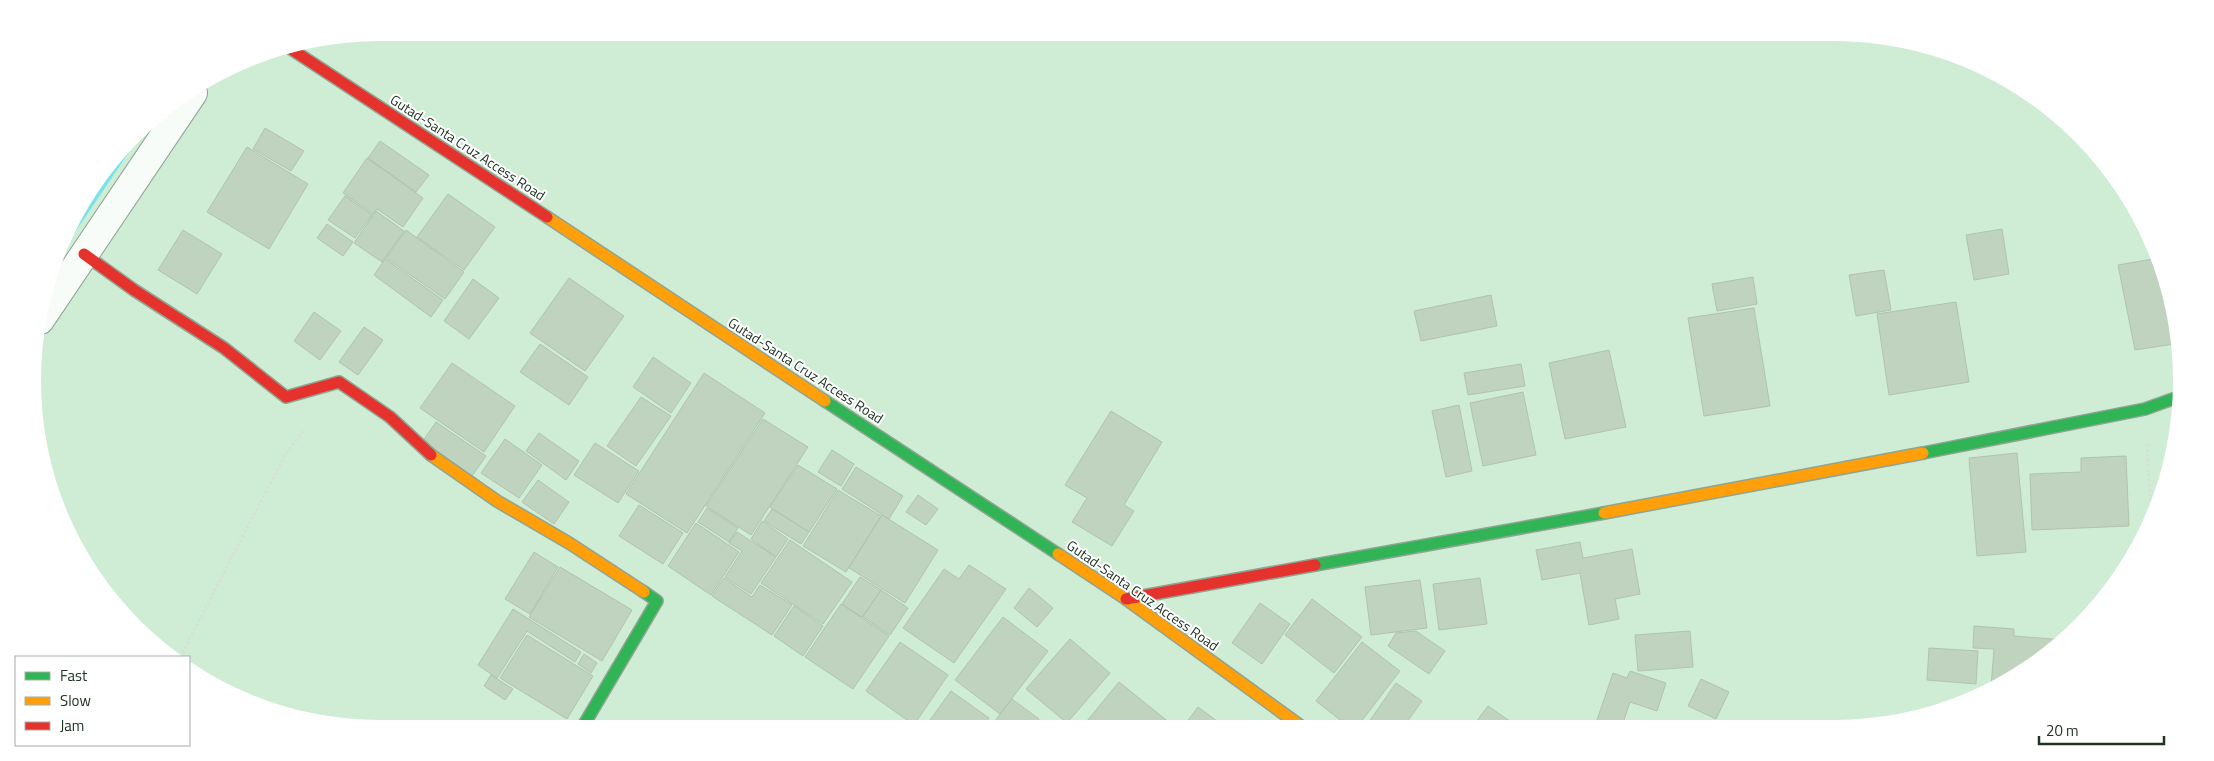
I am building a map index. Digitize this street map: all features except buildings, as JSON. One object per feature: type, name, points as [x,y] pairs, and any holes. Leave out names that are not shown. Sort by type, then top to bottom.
[{"type":"street","name":"Gutad-Santa Cruz Access Road","points":[[297,52],[1126,599],[1292,720]]},
{"type":"street","points":[[50,305],[187,101]]},
{"type":"street","points":[[84,254],[134,290],[224,348],[286,397],[339,382],[390,417],[432,456],[497,501],[569,543],[657,602],[587,720]]},
{"type":"street","points":[[1126,599],[1768,483],[2145,408],[2172,399]]},
{"type":"path","points":[[2145,408],[2150,502]]},
{"type":"path","points":[[181,655],[286,455],[307,426]]},
{"type":"traffic: fast","points":[[1923,453],[2145,409],[2172,399]]},
{"type":"traffic: fast","points":[[825,401],[1058,554]]},
{"type":"traffic: fast","points":[[1315,565],[1604,513]]},
{"type":"traffic: fast","points":[[587,720],[657,601],[644,592]]},
{"type":"traffic: slow","points":[[547,217],[825,401]]},
{"type":"traffic: slow","points":[[1604,513],[1923,453]]},
{"type":"traffic: slow","points":[[431,455],[497,501],[569,543],[644,592]]},
{"type":"traffic: slow","points":[[1058,554],[1126,599],[1292,720]]},
{"type":"traffic: jam","points":[[296,52],[547,217]]},
{"type":"traffic: jam","points":[[84,254],[134,290],[224,348],[286,397],[339,382],[390,417],[431,455]]},
{"type":"traffic: jam","points":[[1126,599],[1315,565]]}]
